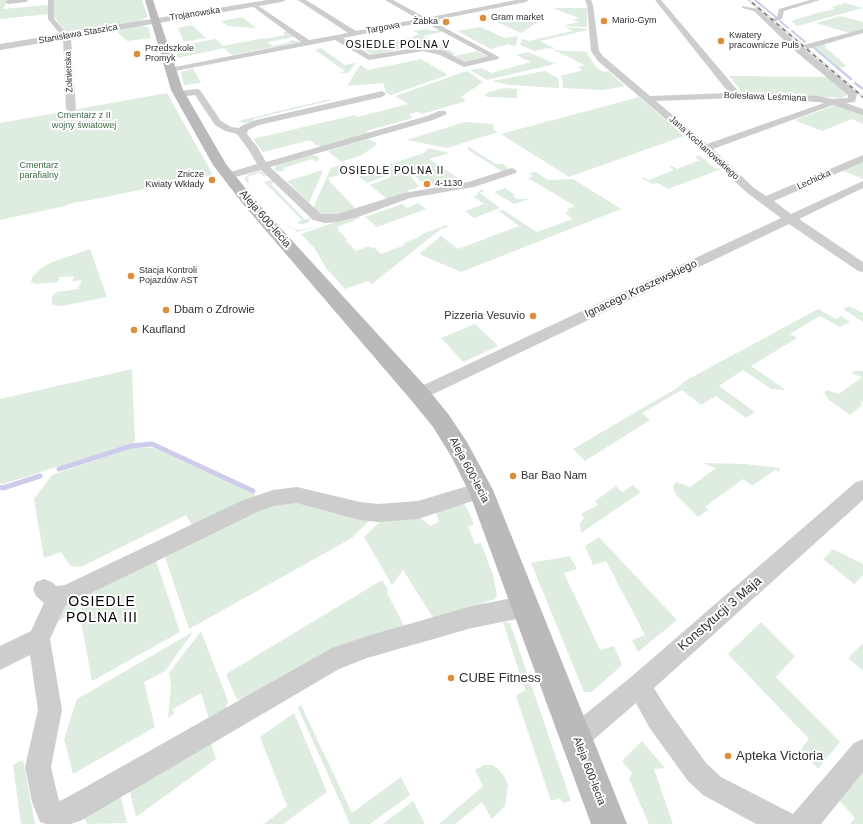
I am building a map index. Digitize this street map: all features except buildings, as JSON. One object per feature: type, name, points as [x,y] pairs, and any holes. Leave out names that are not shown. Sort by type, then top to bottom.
[{"type":"main road","name":"Aleja 600-lecia","points":[[149,0],[170,70],[179,94],[220,165],[258,212],[419,394],[441,421],[459,449],[481,490],[527,606],[609,824]]},
{"type":"street","points":[[8,2],[26,0]]},
{"type":"street","points":[[50,0],[51,19],[66,36]]},
{"type":"street","name":"Trojanowska","points":[[156,21],[282,0]]},
{"type":"street","points":[[301,0],[355,34]]},
{"type":"street","points":[[336,37],[368,58],[412,50],[423,50],[442,53],[467,67],[495,57],[388,0]]},
{"type":"street","name":"Targowa","points":[[170,70],[526,0]]},
{"type":"street","name":"Jana Kochanowskiego","points":[[588,0],[590,5],[595,52],[612,69],[706,148],[750,190],[863,268]]},
{"type":"street","points":[[658,0],[736,94]]},
{"type":"street","points":[[769,21],[780,18],[781,10],[817,0]]},
{"type":"street","points":[[483,3],[492,7]]},
{"type":"street","points":[[254,5],[308,43]]},
{"type":"street","points":[[744,7],[753,8],[769,21],[769,23],[853,94],[852,100]]},
{"type":"street","name":"Stanisława Staszica","points":[[0,47],[156,21]]},
{"type":"street","points":[[798,48],[863,31]]},
{"type":"street","name":"Żołnierska","points":[[66,36],[71,109]]},
{"type":"street","points":[[179,94],[197,92],[218,123],[228,129],[242,132],[263,166],[309,211],[317,217],[325,219],[343,217],[408,195],[470,185],[512,171]]},
{"type":"street","points":[[242,132],[244,128],[256,123],[382,94]]},
{"type":"street","name":"Bolesława Leśmiana","points":[[649,99],[736,94],[818,99],[832,102]]},
{"type":"street","points":[[706,148],[826,106],[832,102],[852,100]]},
{"type":"street","points":[[852,100],[863,111]]},
{"type":"street","points":[[832,102],[863,111]]},
{"type":"street","name":"Aleja 600-lecia","points":[[228,176],[430,118],[442,113]]},
{"type":"street","name":"Lechicka","points":[[765,201],[863,158]]},
{"type":"street","name":"Ignacego Kraszewskiego","points":[[419,394],[863,184]]},
{"type":"street","name":"Konstytucji 3 Maja","points":[[576,738],[639,685],[863,488]]},
{"type":"street","points":[[481,490],[418,510],[378,513],[360,511],[297,495],[274,498],[248,507],[67,595],[51,593],[40,639],[50,710],[38,767],[45,802],[50,812],[57,815],[72,810],[332,660],[367,647],[472,617],[527,606]]},
{"type":"street","points":[[0,658],[40,639]]},
{"type":"street","points":[[639,685],[658,718],[697,772],[712,786],[784,824]]},
{"type":"street","points":[[803,824],[863,752]]},
{"type":"green space","points":[[0,0],[8,0],[3,9],[48,5],[49,14],[0,19]]},
{"type":"green space","points":[[53,0],[142,0],[148,17],[137,22],[67,34],[53,16]]},
{"type":"green space","points":[[845,3],[863,8],[797,26],[791,21],[814,14],[812,14],[835,9],[832,7]]},
{"type":"green space","points":[[552,8],[587,8],[587,27],[562,26],[579,22],[573,20],[579,18]]},
{"type":"green space","points":[[521,15],[538,22],[521,33],[497,22]]},
{"type":"green space","points":[[841,16],[863,22],[863,29],[849,33],[816,23]]},
{"type":"green space","points":[[242,17],[256,28],[228,26],[221,21]]},
{"type":"green space","points":[[192,25],[206,38],[184,42],[178,28]]},
{"type":"green space","points":[[138,26],[148,27],[151,38],[127,41],[115,30]]},
{"type":"green space","points":[[480,27],[505,38],[518,36],[516,45],[512,46],[509,44],[491,49],[457,31]]},
{"type":"green space","points":[[565,27],[588,30],[540,41],[556,49],[548,48],[534,51],[520,45],[522,39],[528,41],[573,31]]},
{"type":"green space","points":[[427,29],[432,31],[439,30],[442,32],[423,36],[456,54],[450,55],[431,49],[431,47],[415,46],[372,55],[356,44],[350,43],[357,41],[366,47],[414,37],[413,36],[419,34],[414,31]]},
{"type":"green space","points":[[289,31],[295,37],[267,42],[273,46],[293,40],[300,42],[232,55],[224,48],[178,58],[174,47],[216,39],[223,46],[285,35],[283,32]]},
{"type":"green space","points":[[822,44],[826,45],[825,47],[847,66],[839,68],[812,46]]},
{"type":"green space","points":[[321,48],[345,65],[356,63],[348,73],[340,73],[345,71],[315,50]]},
{"type":"green space","points":[[553,50],[588,52],[587,54],[598,69],[605,72],[608,71],[625,86],[603,90],[563,88],[562,78],[560,76],[583,70],[578,67],[585,65]]},
{"type":"green space","points":[[477,51],[487,56],[465,62],[455,56]]},
{"type":"green space","points":[[528,52],[555,64],[487,80],[470,70],[482,68],[491,73],[531,62],[516,55]]},
{"type":"green space","points":[[421,59],[448,75],[391,95],[387,93],[383,83],[347,86],[360,65],[368,70]]},
{"type":"green space","points":[[193,68],[201,83],[184,85],[181,72]]},
{"type":"green space","points":[[467,71],[483,82],[461,97],[466,101],[422,114],[418,112],[409,114],[413,118],[366,131],[368,133],[322,147],[316,145],[310,140],[263,152],[253,139],[355,115],[358,117],[408,104],[395,96]]},
{"type":"green space","points":[[545,71],[558,78],[559,88],[510,85],[492,81]]},
{"type":"green space","points":[[729,76],[827,77],[848,95],[841,98],[743,93]]},
{"type":"green space","points":[[505,88],[517,89],[517,98],[485,96],[486,93]]},
{"type":"green space","name":"Cmentarz parafialny","points":[[167,93],[213,175],[72,203],[65,206],[0,220],[0,123]]},
{"type":"green space","points":[[639,97],[684,136],[569,177],[501,134]]},
{"type":"green space","points":[[330,99],[332,100],[253,119],[254,121],[246,123],[238,122],[242,120]]},
{"type":"green space","points":[[836,105],[863,114],[863,124],[852,119],[822,131],[794,120]]},
{"type":"green space","points":[[465,122],[493,124],[494,130],[498,132],[447,148],[407,140]]},
{"type":"green space","points":[[369,139],[377,144],[362,155],[341,162],[329,152],[330,150]]},
{"type":"green space","points":[[469,147],[496,164],[503,164],[509,169],[503,172],[467,149]]},
{"type":"green space","points":[[428,148],[449,153],[429,159],[466,183],[448,186],[440,182],[433,184],[427,180],[421,182],[414,174],[411,176],[419,187],[387,199],[370,185],[391,177],[388,175],[367,183],[357,175],[424,153]]},
{"type":"green space","points":[[310,155],[318,156],[319,160],[316,162],[312,159],[283,168],[285,171],[277,171],[274,169],[277,165]]},
{"type":"green space","points":[[699,155],[714,168],[722,169],[668,189],[658,183],[653,184],[641,178],[643,177],[649,180],[674,170],[669,167],[672,166],[677,169],[700,160],[695,158]]},
{"type":"green space","points":[[863,160],[863,179],[841,170]]},
{"type":"green space","points":[[341,165],[349,172],[328,178],[330,180],[329,181],[357,210],[336,217],[324,216],[313,208],[331,168]]},
{"type":"green space","points":[[323,170],[309,203],[287,181]]},
{"type":"green space","points":[[260,171],[267,175],[264,177],[260,173],[247,177],[249,180],[248,183],[285,224],[245,180],[246,177],[249,174]]},
{"type":"green space","points":[[536,172],[548,180],[573,179],[621,209],[461,272],[419,254],[441,236],[458,249],[519,226],[499,211],[503,210],[537,232],[573,219],[565,213],[569,211],[567,209],[575,206],[528,178],[533,176],[529,173]]},
{"type":"green space","points":[[271,180],[277,182],[271,184],[305,220],[311,217],[308,223],[296,223],[302,220],[264,182]]},
{"type":"green space","points":[[505,188],[515,195],[513,196],[517,199],[529,199],[514,204],[494,192]]},
{"type":"green space","points":[[482,189],[484,191],[480,193],[500,208],[474,218],[465,211],[484,204],[474,197]]},
{"type":"green space","points":[[418,203],[426,209],[377,227],[365,217],[402,204],[407,208]]},
{"type":"green space","points":[[356,215],[360,218],[337,227],[347,239],[345,240],[356,251],[369,246],[371,248],[374,247],[381,254],[405,245],[404,243],[421,236],[420,235],[446,225],[449,227],[441,229],[372,284],[368,281],[345,289],[326,268],[315,249],[301,234]]},
{"type":"green space","points":[[317,226],[298,232],[293,229],[300,230]]},
{"type":"green space","points":[[90,249],[107,297],[59,306],[52,304],[52,296],[57,292],[78,289],[82,280],[72,281],[74,276],[60,277],[58,282],[36,284],[31,282],[32,277],[40,269],[52,262]]},
{"type":"green space","points":[[849,306],[863,313],[863,322],[843,309]]},
{"type":"green space","points":[[818,309],[836,319],[841,316],[850,322],[840,327],[820,316],[790,334],[797,338],[751,366],[786,390],[771,389],[743,370],[719,386],[755,412],[746,418],[716,396],[701,405],[682,390],[642,413],[650,420],[585,461],[573,449],[677,388],[685,381]]},
{"type":"green space","points":[[475,324],[498,346],[463,362],[441,338]]},
{"type":"green space","points":[[132,369],[135,442],[3,484],[0,483],[0,399]]},
{"type":"green space","points":[[854,371],[863,371],[863,401],[860,403],[862,405],[850,415],[829,400],[824,393],[827,390],[839,394],[862,377],[851,373]]},
{"type":"green space","points":[[135,447],[154,448],[256,495],[193,527],[186,515],[81,567],[70,566],[61,552],[44,558],[34,499],[52,475]]},
{"type":"green space","points":[[703,463],[745,464],[780,468],[779,472],[775,470],[752,486],[743,479],[705,507],[708,510],[698,517],[676,495],[673,486],[676,482],[690,487],[716,468]]},
{"type":"green space","points":[[633,485],[641,492],[581,533],[580,523],[584,518],[581,514],[598,505],[595,501],[616,486],[622,492]]},
{"type":"green space","points":[[288,499],[372,518],[352,538],[189,629],[165,557],[247,512]]},
{"type":"green space","points":[[461,503],[466,506],[474,525],[468,526],[475,544],[481,543],[493,575],[497,595],[495,599],[434,619],[403,570],[392,585],[364,537],[386,516],[418,515],[430,526],[439,522],[436,512]]},
{"type":"green space","points":[[599,537],[677,620],[638,652],[632,640],[645,635],[606,561],[593,565],[585,546]]},
{"type":"green space","points":[[833,549],[863,564],[863,575],[854,584],[823,559]]},
{"type":"green space","points":[[570,556],[577,569],[564,573],[600,650],[614,646],[622,665],[592,692],[584,692],[531,563]]},
{"type":"green space","points":[[156,561],[180,632],[92,681],[79,611],[90,594]]},
{"type":"green space","points":[[382,580],[388,589],[387,593],[406,629],[244,702],[236,698],[226,674]]},
{"type":"green space","points":[[85,593],[74,613],[51,625],[63,606]]},
{"type":"green space","points":[[503,622],[510,623],[571,801],[563,803],[560,798],[551,801],[516,696],[525,690]]},
{"type":"green space","points":[[761,622],[795,656],[776,677],[840,742],[818,769],[801,749],[809,739],[728,654]]},
{"type":"green space","points":[[201,631],[228,701],[226,709],[210,722],[201,693],[173,709],[174,714],[168,718],[171,686],[169,673]]},
{"type":"green space","points":[[193,632],[165,671],[144,682],[155,727],[73,774],[64,739],[77,699]]},
{"type":"green space","points":[[863,643],[863,671],[848,658]]},
{"type":"green space","points":[[301,705],[352,813],[401,777],[410,795],[370,824],[350,824],[298,708]]},
{"type":"green space","points":[[294,713],[327,792],[283,824],[264,824],[287,806],[260,737]]},
{"type":"green space","points":[[209,736],[216,759],[136,817],[128,784]]},
{"type":"green space","points":[[642,741],[665,768],[654,769],[673,824],[649,824],[629,779],[632,773],[622,761]]},
{"type":"green space","points":[[23,760],[35,824],[21,824],[13,765]]},
{"type":"green space","points":[[484,765],[492,765],[504,776],[508,785],[505,806],[492,819],[482,802],[455,824],[439,824],[483,786],[475,770]]},
{"type":"green space","points":[[863,771],[863,824],[850,824],[855,818],[839,800]]},
{"type":"green space","points":[[119,789],[127,823],[87,824],[81,811]]},
{"type":"green space","points":[[413,801],[425,824],[383,824]]},
{"type":"waterway","points":[[755,0],[777,18]]},
{"type":"waterway","points":[[780,21],[788,28]]},
{"type":"waterway","points":[[792,31],[805,42]]},
{"type":"waterway","points":[[813,47],[840,70]]},
{"type":"waterway","points":[[839,69],[851,79]]},
{"type":"waterway","points":[[855,83],[863,89]]},
{"type":"waterway","points":[[59,469],[131,446],[152,444],[253,491]]},
{"type":"waterway","points":[[0,487],[3,488],[40,476]]},
{"type":"railway","points":[[749,0],[863,97]]},
{"type":"place","name":"Gram market","points":[[483,18]]},
{"type":"place","name":"Mario-Gym","points":[[604,21]]},
{"type":"place","name":"Żabka","points":[[446,22]]},
{"type":"place","name":"Kwatery pracownicze Puls","points":[[721,41]]},
{"type":"place","name":"Przedszkole Promyk","points":[[137,54]]},
{"type":"place","name":"Znicze Kwiaty Wkłady","points":[[212,180]]},
{"type":"place","name":"4-1130","points":[[427,184]]},
{"type":"place","name":"Stacja Kontroli Pojazdów AST","points":[[131,276]]},
{"type":"place","name":"Dbam o Zdrowie","points":[[166,310]]},
{"type":"place","name":"Pizzeria Vesuvio","points":[[533,316]]},
{"type":"place","name":"Kaufland","points":[[134,330]]},
{"type":"place","name":"Bar Bao Nam","points":[[513,476]]},
{"type":"place","name":"CUBE Fitness","points":[[451,678]]},
{"type":"place","name":"Apteka Victoria","points":[[728,756]]},
{"type":"district","name":"OSIEDLE POLNA V","points":[[398,45]]},
{"type":"district","name":"OSIEDLE POLNA II","points":[[392,171]]},
{"type":"district","name":"OSIEDLE POLNA III","points":[[102,610]]},
{"type":"park label","name":"Cmentarz z II wojny światowej","points":[[84,122]]}]
